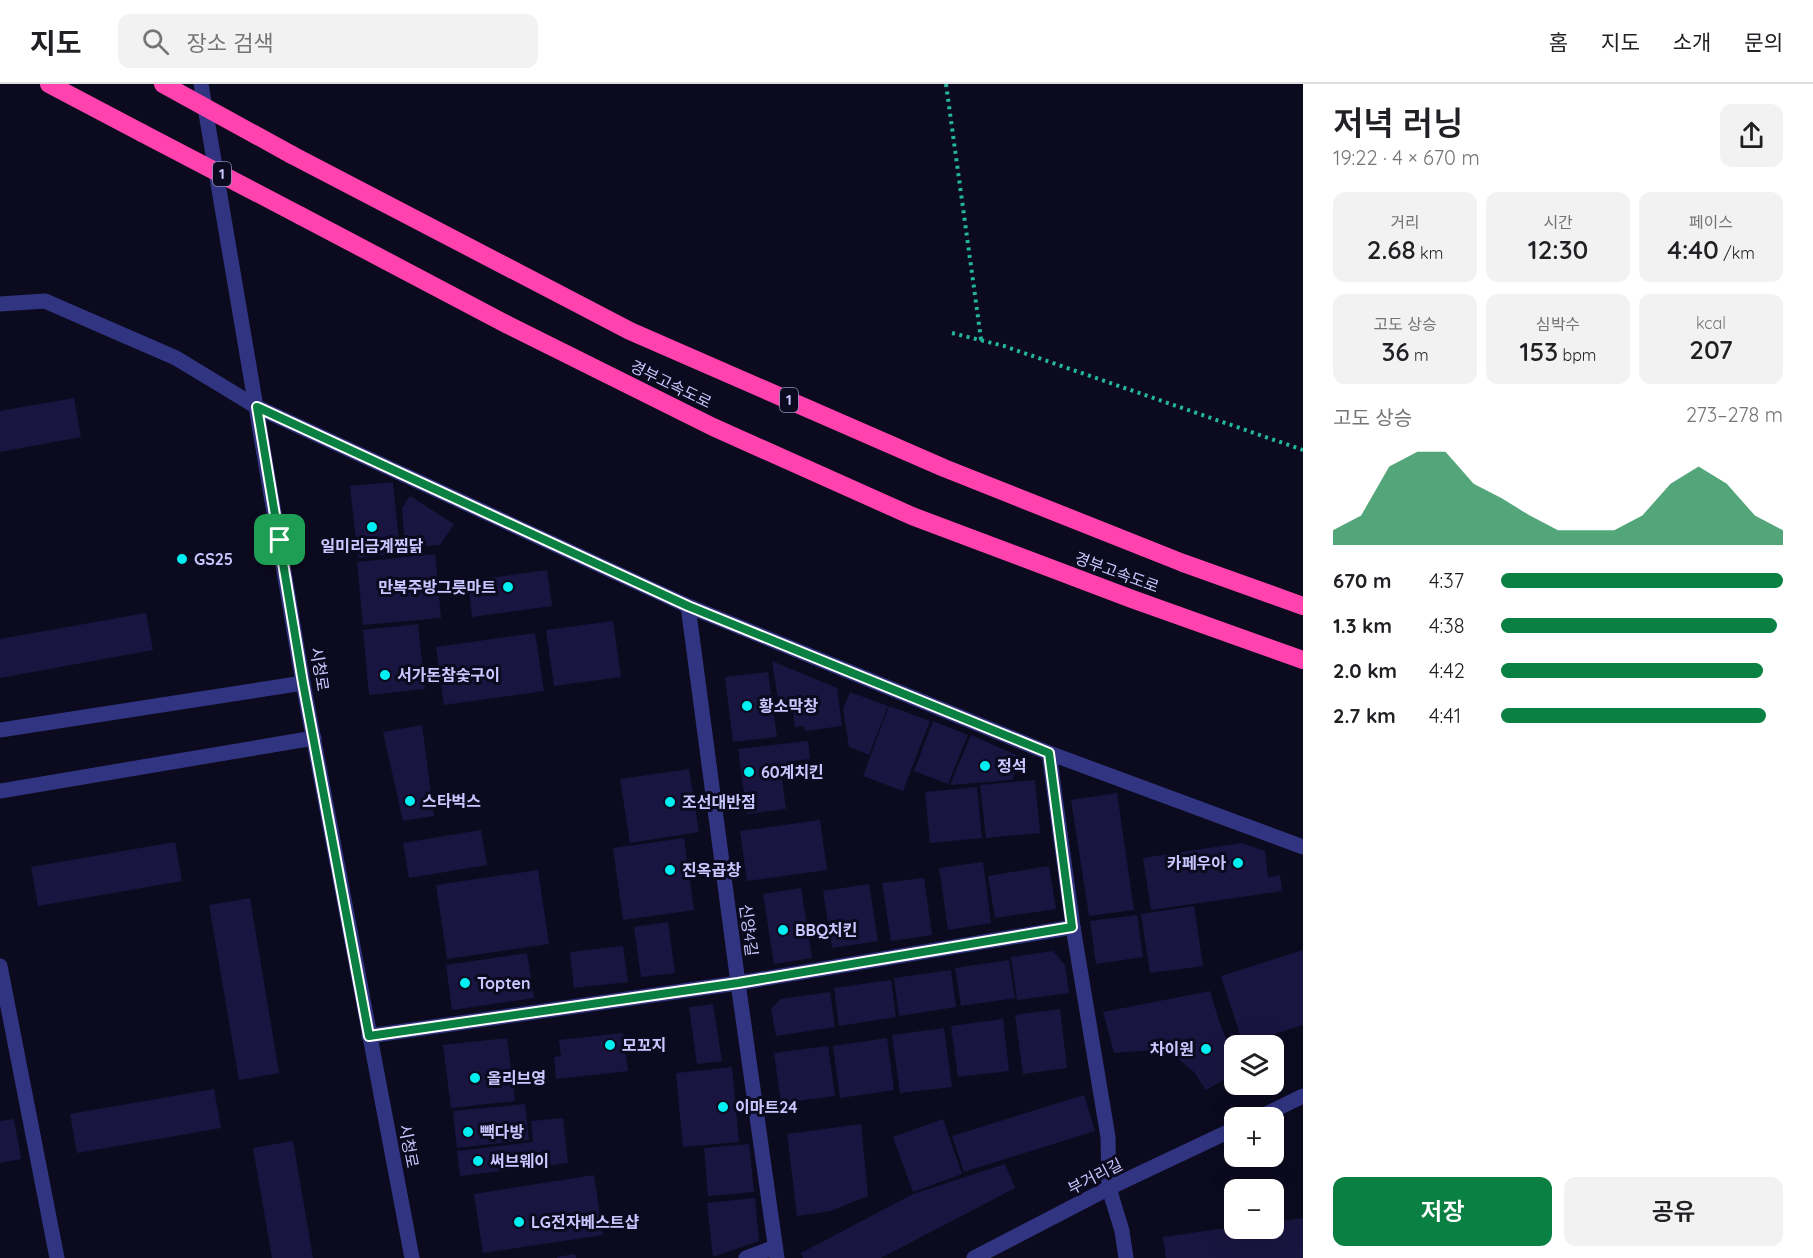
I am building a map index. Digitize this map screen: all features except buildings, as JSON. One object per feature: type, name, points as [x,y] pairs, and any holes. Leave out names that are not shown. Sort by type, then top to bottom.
[{"type":"highway","name":"경부고속도로","points":[[49,84],[508,325],[713,427],[912,516],[1303,660]]},
{"type":"highway","name":"경부고속도로","points":[[163,84],[292,155],[630,332],[944,468],[1183,562],[1303,606]]},
{"type":"street","name":"시청로","points":[[201,84],[303,683],[412,1258]]},
{"type":"street","points":[[0,304],[45,301],[176,358],[257,407],[688,606],[1049,753],[1303,847]]},
{"type":"street","name":"신양4길","points":[[688,606],[776,1253]]},
{"type":"street","points":[[0,730],[303,683]]},
{"type":"street","points":[[0,791],[314,738]]},
{"type":"street","points":[[1049,753],[1072,927],[1108,1137],[1109,1188],[1122,1231],[1126,1258]]},
{"type":"street","points":[[369,1036],[738,983],[1072,927]]},
{"type":"street","points":[[0,966],[57,1258]]},
{"type":"street","points":[[1280,1107],[1303,1096]]},
{"type":"street","name":"부거리길","points":[[974,1258],[1109,1188],[1224,1134]]},
{"type":"street","points":[[746,1258],[776,1253]]},
{"type":"path","points":[[946,84],[981,339],[1303,450]]},
{"type":"path","points":[[952,333],[1004,346]]},
{"type":"place","name":"일미리금계찜닭","points":[[372,527]]},
{"type":"place","name":"GS25","points":[[182,559]]},
{"type":"place","name":"만복주방그릇마트","points":[[508,587]]},
{"type":"place","name":"서가돈참숯구이","points":[[385,675]]},
{"type":"place","name":"황소막창","points":[[747,706]]},
{"type":"place","name":"정석","points":[[985,766]]},
{"type":"place","name":"60계치킨","points":[[749,772]]},
{"type":"place","name":"스타벅스","points":[[410,801]]},
{"type":"place","name":"조선대반점","points":[[670,802]]},
{"type":"place","name":"카페우아","points":[[1238,863]]},
{"type":"place","name":"진옥곱창","points":[[670,870]]},
{"type":"place","name":"BBQ치킨","points":[[783,930]]},
{"type":"place","name":"Topten","points":[[465,983]]},
{"type":"place","name":"모꼬지","points":[[610,1045]]},
{"type":"place","name":"차이원","points":[[1206,1049]]},
{"type":"place","name":"올리브영","points":[[475,1078]]},
{"type":"place","name":"이마트24","points":[[723,1107]]},
{"type":"place","name":"빽다방","points":[[468,1132]]},
{"type":"place","name":"써브웨이","points":[[478,1161]]},
{"type":"place","name":"LG전자베스트샵","points":[[519,1222]]},
{"type":"route","points":[[257,407],[688,606],[1049,753],[1072,927],[738,983],[369,1036],[303,683],[280,540],[257,407]]}]
